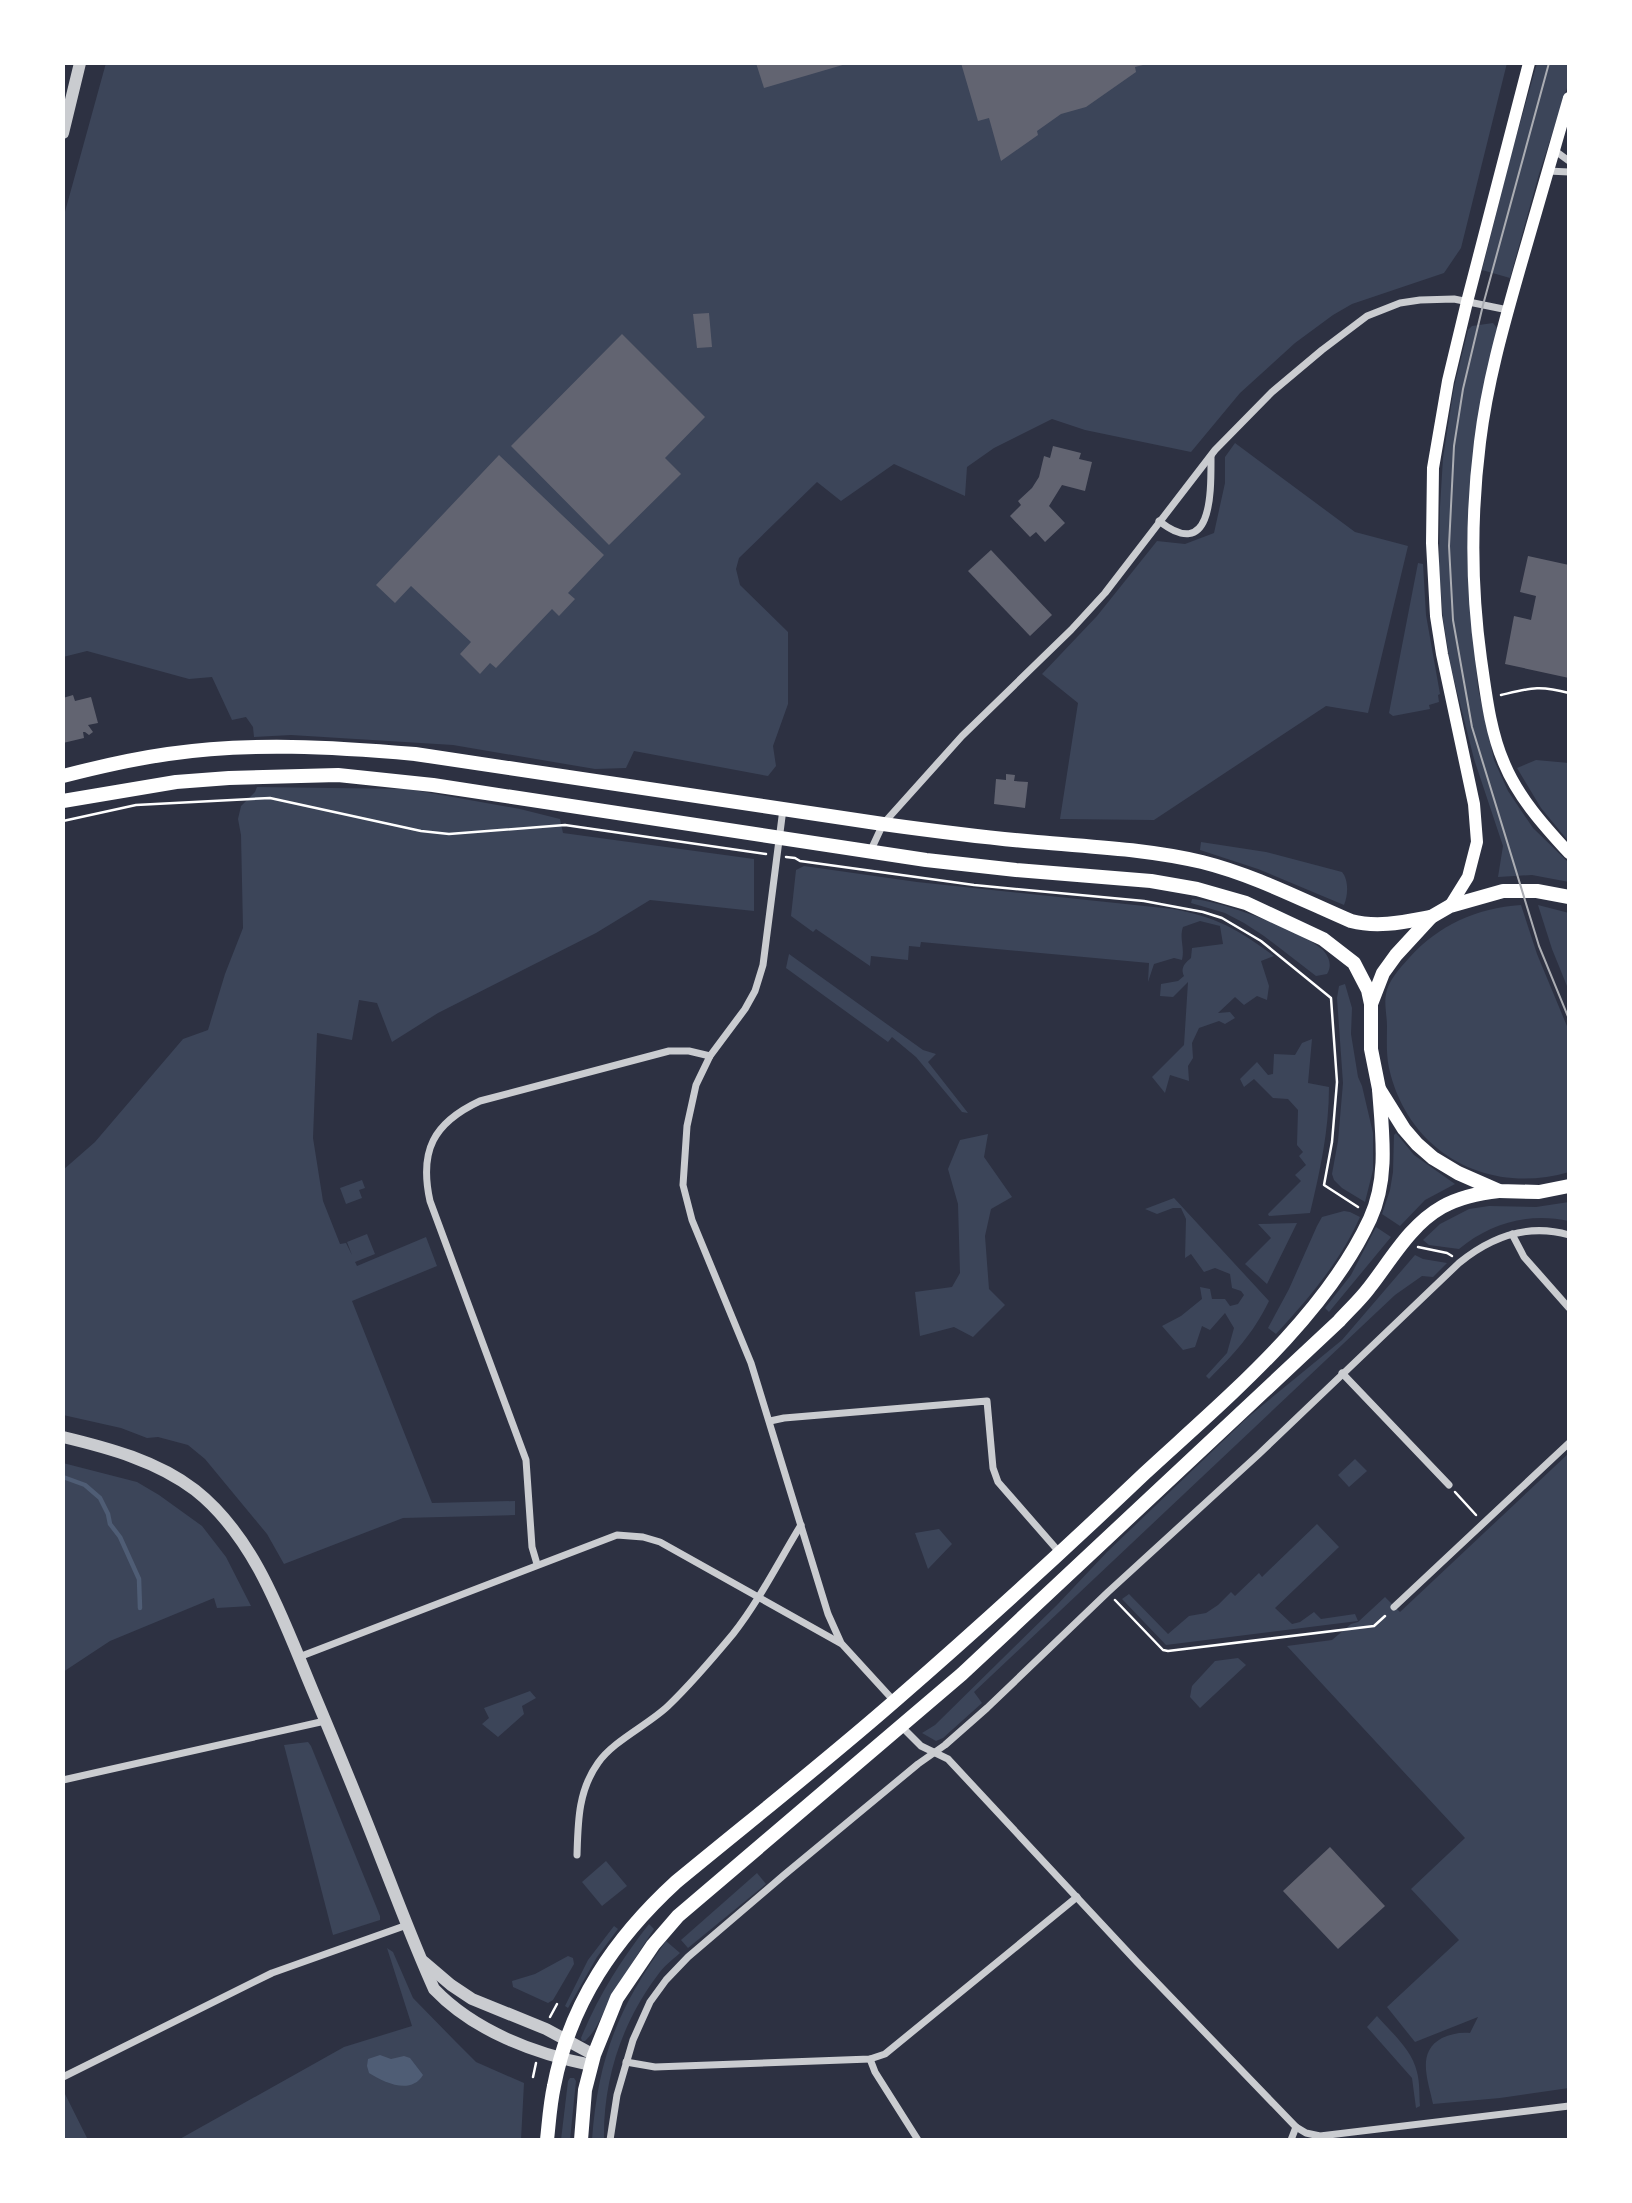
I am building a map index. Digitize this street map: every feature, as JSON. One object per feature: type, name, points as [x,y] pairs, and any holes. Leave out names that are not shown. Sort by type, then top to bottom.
[{"type":"main road","points":[[1450,906],[1468,877],[1477,842],[1474,804],[1440,641],[1433,571],[1433,467],[1467,302],[1529,63]]},
{"type":"main road","points":[[1569,98],[1491,379],[1480,440],[1473,551],[1478,636],[1490,712],[1504,763],[1528,804],[1569,853]]},
{"type":"main road","points":[[63,776],[170,754],[246,748],[340,748],[415,754],[883,824],[1006,839],[1141,851],[1204,863],[1255,879],[1366,925],[1431,917]]},
{"type":"main road","points":[[63,801],[176,782],[338,775],[433,785],[870,852],[1016,870],[1151,881],[1198,889],[1246,904],[1302,927],[1341,951],[1354,963],[1368,990],[1371,1004],[1371,1049],[1379,1089],[1384,1151],[1382,1173],[1371,1215],[1348,1258],[1318,1303],[1262,1362],[1060,1553],[894,1701],[676,1882],[645,1912],[624,1936],[592,1982],[567,2039],[554,2087],[547,2140]]},
{"type":"main road","points":[[1371,1004],[1383,973],[1396,955],[1431,917],[1450,906],[1503,891],[1555,893],[1569,897]]},
{"type":"main road","points":[[1379,1089],[1405,1129],[1433,1158],[1458,1173],[1499,1191]]},
{"type":"main road","points":[[581,2140],[585,2090],[593,2060],[617,1998],[653,1945],[678,1916],[962,1674],[1339,1321],[1423,1220],[1441,1207],[1476,1194],[1499,1191],[1539,1192],[1569,1186]]},
{"type":"street","points":[[63,133],[80,63]]},
{"type":"street","points":[[1554,150],[1569,161]]},
{"type":"street","points":[[1548,171],[1569,172]]},
{"type":"street","points":[[870,852],[883,824],[962,736],[1084,617],[1211,456],[1272,392],[1367,316],[1389,306],[1443,299],[1508,310]]},
{"type":"street","points":[[1159,521],[1173,532],[1186,535],[1204,522],[1211,484],[1211,456]]},
{"type":"street","points":[[783,809],[763,965],[745,1009],[710,1056],[696,1085],[687,1126],[683,1185],[692,1220],[751,1363],[826,1606],[841,1643]]},
{"type":"street","points":[[537,1564],[532,1547],[526,1460],[430,1201],[425,1177],[429,1150],[436,1134],[449,1120],[464,1108],[480,1101],[668,1051],[689,1051],[710,1056]]},
{"type":"street","points":[[610,2140],[617,2095],[633,2040],[650,2002],[688,1956],[987,1709],[1108,1592],[1478,1247],[1529,1230],[1554,1231],[1569,1236]]},
{"type":"street","points":[[1512,1234],[1524,1257],[1569,1308]]},
{"type":"street","points":[[1342,1373],[1449,1485]]},
{"type":"street","points":[[770,1422],[784,1418],[987,1401],[993,1468],[999,1482],[1060,1553]]},
{"type":"street","points":[[63,1437],[119,1452],[176,1477],[217,1510],[248,1550],[299,1657],[434,1989],[449,2005],[466,2017],[521,2044],[560,2059],[593,2060]]},
{"type":"street","points":[[1394,1607],[1569,1443]]},
{"type":"street","points":[[577,1855],[580,1804],[584,1787],[598,1762],[669,1705],[733,1633],[801,1525]]},
{"type":"street","points":[[299,1657],[617,1535],[643,1537],[660,1542],[841,1643],[894,1701]]},
{"type":"street","points":[[63,1780],[325,1721]]},
{"type":"street","points":[[901,1726],[921,1746],[948,1759],[1296,2127],[1306,2133],[1320,2136],[1569,2106]]},
{"type":"street","points":[[626,2062],[655,2067],[870,2059],[885,2054],[1077,1897]]},
{"type":"street","points":[[63,2077],[272,1973],[408,1925]]},
{"type":"street","points":[[421,1960],[472,1999],[567,2039],[593,2060]]},
{"type":"street","points":[[870,2059],[875,2073],[917,2138],[907,2140]]},
{"type":"street","points":[[1291,2140],[1296,2127]]},
{"type":"path","points":[[1501,695],[1547,687],[1569,693]]},
{"type":"path","points":[[63,821],[136,805],[270,798],[421,831],[449,834],[565,825],[759,853]]},
{"type":"path","points":[[795,858],[800,861],[974,885],[1179,906],[1222,918],[1252,935],[1331,998],[1337,1082],[1332,1142],[1324,1185],[1371,1215]]},
{"type":"path","points":[[1406,1239],[1418,1247],[1447,1253],[1459,1263]]},
{"type":"path","points":[[1449,1485],[1483,1523]]},
{"type":"path","points":[[1108,1592],[1163,1650],[1168,1651],[1374,1626],[1394,1607]]},
{"type":"shaded area","points":[[106,63],[1507,63],[1461,248],[1444,273],[1352,304],[1333,315],[1295,343],[1240,393],[1191,452],[1085,430],[1052,419],[994,448],[967,467],[965,496],[894,464],[841,501],[817,482],[739,558],[736,569],[740,585],[788,632],[788,704],[773,746],[776,766],[768,776],[634,751],[626,768],[595,769],[453,745],[291,735],[254,737],[253,727],[246,717],[232,720],[212,677],[189,679],[87,651],[63,657],[63,219]]},
{"type":"shaded area","points":[[1537,63],[1569,63],[1569,82],[1539,174],[1510,278],[1482,270]]},
{"type":"shaded area","points":[[1493,323],[1497,328],[1469,580],[1478,688],[1494,760],[1508,791],[1533,828],[1569,863],[1569,882],[1532,875],[1498,877],[1503,846],[1474,759],[1451,668],[1443,619],[1439,568],[1440,507],[1443,458],[1454,387],[1468,330],[1472,326]]},
{"type":"shaded area","points":[[1235,443],[1355,532],[1408,546],[1368,713],[1326,706],[1154,820],[1060,819],[1078,703],[1042,674],[1097,616],[1157,541],[1185,544],[1214,533],[1225,483],[1225,457]]},
{"type":"shaded area","points":[[1418,563],[1423,564],[1426,615],[1440,694],[1439,702],[1429,705],[1430,709],[1393,716],[1389,713]]},
{"type":"shaded area","points":[[1536,760],[1569,763],[1569,842],[1541,808],[1517,768]]},
{"type":"shaded area","points":[[257,787],[408,789],[560,819],[563,833],[754,859],[754,911],[650,900],[596,933],[438,1013],[392,1042],[377,1003],[359,1000],[352,1040],[317,1033],[313,1138],[323,1201],[340,1244],[346,1243],[352,1255],[347,1242],[367,1234],[375,1254],[355,1262],[357,1266],[426,1237],[437,1266],[352,1301],[432,1503],[515,1501],[515,1515],[403,1518],[284,1564],[267,1534],[205,1459],[188,1445],[158,1437],[147,1438],[121,1428],[63,1415],[63,1170],[95,1142],[183,1039],[208,1030],[243,928],[241,835],[238,819],[241,806]]},
{"type":"shaded area","points":[[1201,842],[1266,852],[1342,872],[1347,888],[1344,905],[1258,869],[1200,850]]},
{"type":"shaded area","points":[[804,866],[917,882],[1173,909],[1202,916],[1238,932],[1274,956],[1261,961],[1269,986],[1267,1000],[1257,996],[1244,1005],[1235,997],[1218,1013],[1230,1012],[1235,1018],[1225,1024],[1219,1021],[1199,1028],[1192,1043],[1193,1058],[1188,1066],[1189,1081],[1170,1075],[1165,1093],[1152,1077],[1184,1045],[1188,982],[1173,997],[1160,996],[1161,984],[1178,981],[1184,976],[1183,968],[1191,958],[1192,948],[1223,944],[1220,926],[1200,921],[1183,927],[1182,960],[1174,958],[1154,964],[1148,982],[1149,963],[921,942],[920,947],[909,946],[908,960],[871,956],[870,966],[816,929],[813,932],[791,916],[796,870]]},
{"type":"shaded area","points":[[1192,899],[1260,918],[1313,942],[1329,959],[1327,974],[1316,976],[1244,923],[1225,913],[1191,903]]},
{"type":"shaded area","points":[[1521,905],[1537,954],[1569,1031],[1569,1172],[1539,1178],[1509,1178],[1481,1172],[1456,1161],[1433,1145],[1414,1123],[1399,1098],[1389,1068],[1387,1052],[1385,1001],[1387,989],[1398,970],[1433,936],[1459,920],[1489,910]]},
{"type":"shaded area","points":[[1538,905],[1569,913],[1569,991],[1552,949]]},
{"type":"shaded area","points":[[789,954],[923,1050],[936,1054],[928,1062],[968,1113],[962,1112],[916,1057],[892,1037],[888,1042],[786,968]]},
{"type":"shaded area","points":[[1345,984],[1352,1008],[1351,1034],[1358,1077],[1373,1133],[1373,1170],[1365,1202],[1342,1188],[1332,1174],[1343,1083],[1337,998],[1339,986]]},
{"type":"shaded area","points":[[1312,1039],[1308,1083],[1329,1087],[1329,1103],[1326,1135],[1310,1213],[1269,1216],[1301,1181],[1295,1175],[1306,1165],[1299,1156],[1303,1152],[1297,1145],[1298,1110],[1288,1099],[1273,1098],[1254,1079],[1244,1087],[1240,1079],[1257,1062],[1268,1075],[1273,1074],[1274,1054],[1295,1055],[1302,1043]]},
{"type":"shaded area","points":[[1396,1133],[1414,1155],[1455,1184],[1425,1200],[1400,1226],[1382,1214],[1390,1190]]},
{"type":"shaded area","points":[[988,1134],[984,1157],[1012,1197],[991,1209],[985,1236],[989,1289],[1005,1305],[973,1337],[954,1327],[920,1336],[915,1292],[952,1287],[960,1273],[958,1204],[948,1169],[960,1140]]},
{"type":"shaded area","points":[[362,1180],[365,1188],[359,1190],[362,1198],[346,1204],[340,1188]]},
{"type":"shaded area","points":[[1174,1198],[1269,1301],[1242,1343],[1209,1379],[1206,1376],[1227,1353],[1234,1328],[1225,1313],[1210,1330],[1202,1326],[1195,1347],[1183,1350],[1162,1326],[1181,1316],[1202,1299],[1200,1287],[1210,1289],[1212,1299],[1225,1299],[1230,1306],[1238,1304],[1244,1295],[1232,1288],[1230,1274],[1215,1268],[1204,1272],[1191,1254],[1185,1258],[1186,1219],[1181,1208],[1157,1214],[1145,1209]]},
{"type":"shaded area","points":[[1569,1202],[1569,1221],[1539,1218],[1511,1222],[1484,1232],[1459,1249],[1429,1245],[1423,1240],[1440,1224],[1469,1209],[1489,1206],[1536,1207]]},
{"type":"shaded area","points":[[1344,1211],[1360,1217],[1352,1233],[1323,1279],[1276,1334],[1268,1328],[1317,1226],[1322,1217]]},
{"type":"shaded area","points":[[1297,1223],[1267,1284],[1245,1264],[1271,1238],[1258,1224]]},
{"type":"shaded area","points":[[1376,1227],[1391,1237],[1329,1312],[1325,1308],[1351,1275]]},
{"type":"shaded area","points":[[1415,1255],[1447,1263],[1433,1277],[1422,1276],[1395,1295],[974,1692],[982,1703],[943,1738],[936,1741],[922,1733],[935,1725],[1107,1552],[1247,1418],[1342,1340]]},
{"type":"shaded area","points":[[1569,1453],[1569,2088],[1433,2104],[1426,2067],[1429,2051],[1442,2038],[1470,2033],[1478,2017],[1415,2042],[1387,2007],[1459,1940],[1411,1889],[1465,1838],[1287,1646],[1332,1640],[1351,1624],[1358,1622],[1385,1597],[1400,1612]]},
{"type":"shaded area","points":[[1355,1459],[1367,1471],[1349,1487],[1338,1475]]},
{"type":"shaded area","points":[[63,1463],[137,1482],[202,1526],[226,1557],[251,1606],[217,1608],[214,1598],[110,1641],[63,1672]]},
{"type":"shaded area","points":[[1317,1524],[1339,1547],[1275,1608],[1292,1624],[1314,1612],[1321,1619],[1355,1614],[1358,1621],[1166,1645],[1122,1599],[1129,1594],[1168,1634],[1189,1616],[1206,1613],[1218,1605],[1231,1592],[1235,1596],[1259,1573],[1262,1577]]},
{"type":"shaded area","points":[[939,1529],[952,1544],[928,1569],[915,1533]]},
{"type":"shaded area","points":[[1238,1658],[1246,1665],[1200,1708],[1190,1697],[1192,1686],[1215,1661]]},
{"type":"shaded area","points":[[530,1691],[536,1698],[522,1706],[524,1714],[498,1737],[482,1724],[489,1718],[484,1708]]},
{"type":"shaded area","points":[[308,1742],[380,1916],[380,1920],[333,1935],[284,1745]]},
{"type":"shaded area","points":[[606,1861],[627,1886],[602,1906],[582,1882]]},
{"type":"shaded area","points":[[757,1873],[766,1884],[688,1948],[681,1940]]},
{"type":"shaded area","points":[[649,1924],[654,1929],[615,1990],[593,2031],[582,2041],[581,2038],[603,1993]]},
{"type":"shaded area","points":[[614,1926],[618,1929],[597,1957],[568,2008],[565,2006],[588,1960]]},
{"type":"shaded area","points":[[666,1941],[680,1953],[659,1973],[644,1994],[624,2033],[607,2096],[604,2140],[592,2140],[599,2084],[613,2035],[635,1989]]},
{"type":"shaded area","points":[[387,1948],[393,1952],[413,1998],[476,2062],[524,2083],[521,2140],[178,2140],[344,2047],[412,2026]]},
{"type":"shaded area","points":[[568,1956],[573,1958],[574,1964],[553,2000],[548,2003],[513,1987],[512,1981],[535,1974]]},
{"type":"shaded area","points":[[1377,2016],[1411,2056],[1419,2080],[1420,2106],[1416,2108],[1412,2078],[1367,2027]]},
{"type":"shaded area","points":[[380,2055],[391,2059],[404,2056],[410,2058],[423,2075],[412,2085],[405,2086],[382,2080],[369,2073],[367,2066],[368,2059]]},
{"type":"shaded area","points":[[570,2078],[576,2081],[570,2140],[561,2140],[568,2081]]},
{"type":"shaded area","points":[[63,2090],[88,2140],[63,2140]]},
{"type":"building","points":[[756,63],[846,63],[846,64],[764,88]]},
{"type":"building","points":[[961,63],[1147,64],[1135,67],[1136,72],[1086,107],[1061,114],[1037,131],[1038,135],[1001,161],[989,118],[978,121]]},
{"type":"building","points":[[709,313],[712,347],[697,348],[693,314]]},
{"type":"building","points":[[622,334],[705,417],[665,458],[681,474],[609,545],[511,446]]},
{"type":"building","points":[[1053,446],[1081,453],[1079,459],[1092,462],[1085,491],[1062,485],[1049,506],[1065,523],[1045,542],[1036,532],[1030,537],[1010,516],[1021,505],[1018,501],[1039,477],[1044,456],[1050,458]]},
{"type":"building","points":[[499,455],[604,555],[568,593],[575,599],[559,616],[552,609],[496,668],[490,663],[480,674],[460,654],[471,642],[411,586],[395,603],[376,585]]},
{"type":"building","points":[[991,550],[1052,615],[1030,636],[968,571]]},
{"type":"building","points":[[1528,556],[1569,565],[1569,678],[1505,664],[1514,616],[1531,620],[1536,596],[1520,592]]},
{"type":"building","points":[[73,695],[75,701],[91,697],[98,723],[88,725],[93,732],[89,735],[83,732],[84,738],[63,743],[63,698]]},
{"type":"building","points":[[1006,774],[1015,775],[1014,781],[1028,782],[1025,808],[994,804],[996,779],[1006,780]]},
{"type":"building","points":[[1330,1847],[1385,1906],[1338,1949],[1283,1891]]},
{"type":"waterway","points":[[63,1477],[85,1485],[100,1498],[110,1524],[120,1537],[139,1579],[140,1608]]},
{"type":"tram line","points":[[1549,63],[1463,389],[1454,446],[1449,546],[1453,620],[1472,727],[1539,946],[1569,1019]]}]
